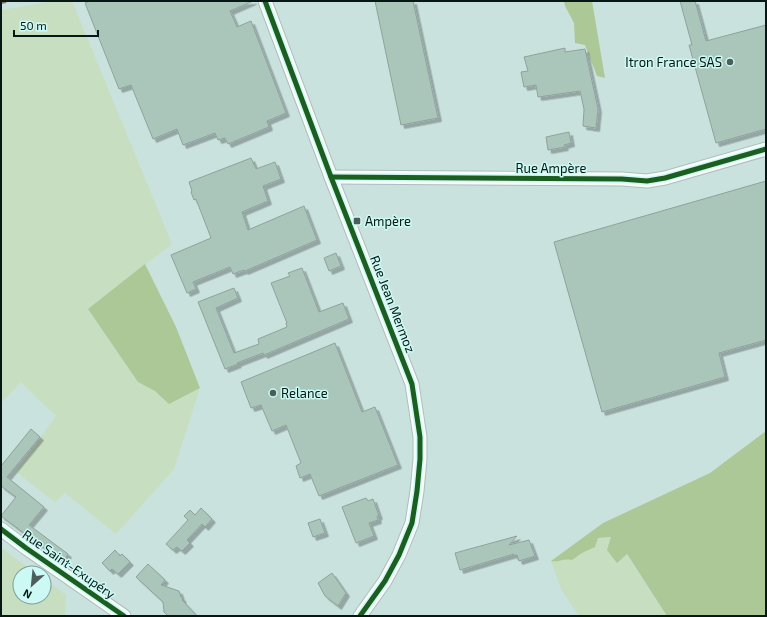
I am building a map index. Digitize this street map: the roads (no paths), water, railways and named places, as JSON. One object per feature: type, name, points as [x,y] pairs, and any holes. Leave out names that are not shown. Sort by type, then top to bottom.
[{"type":"street","name":"Rue Jean Mermoz","points":[[265,1],[331,177],[412,384],[420,437],[418,483],[412,523],[399,555],[385,581],[360,616]]},
{"type":"street","name":"Rue Ampère","points":[[331,177],[622,179],[647,181],[665,178],[766,149]]},
{"type":"street","name":"Rue Saint-Exupéry","points":[[1,529],[124,616]]},
{"type":"place","name":"Itron France SAS","points":[[730,62]]},
{"type":"place","name":"Ampère","points":[[357,221]]},
{"type":"place","name":"Relance","points":[[273,393]]}]
